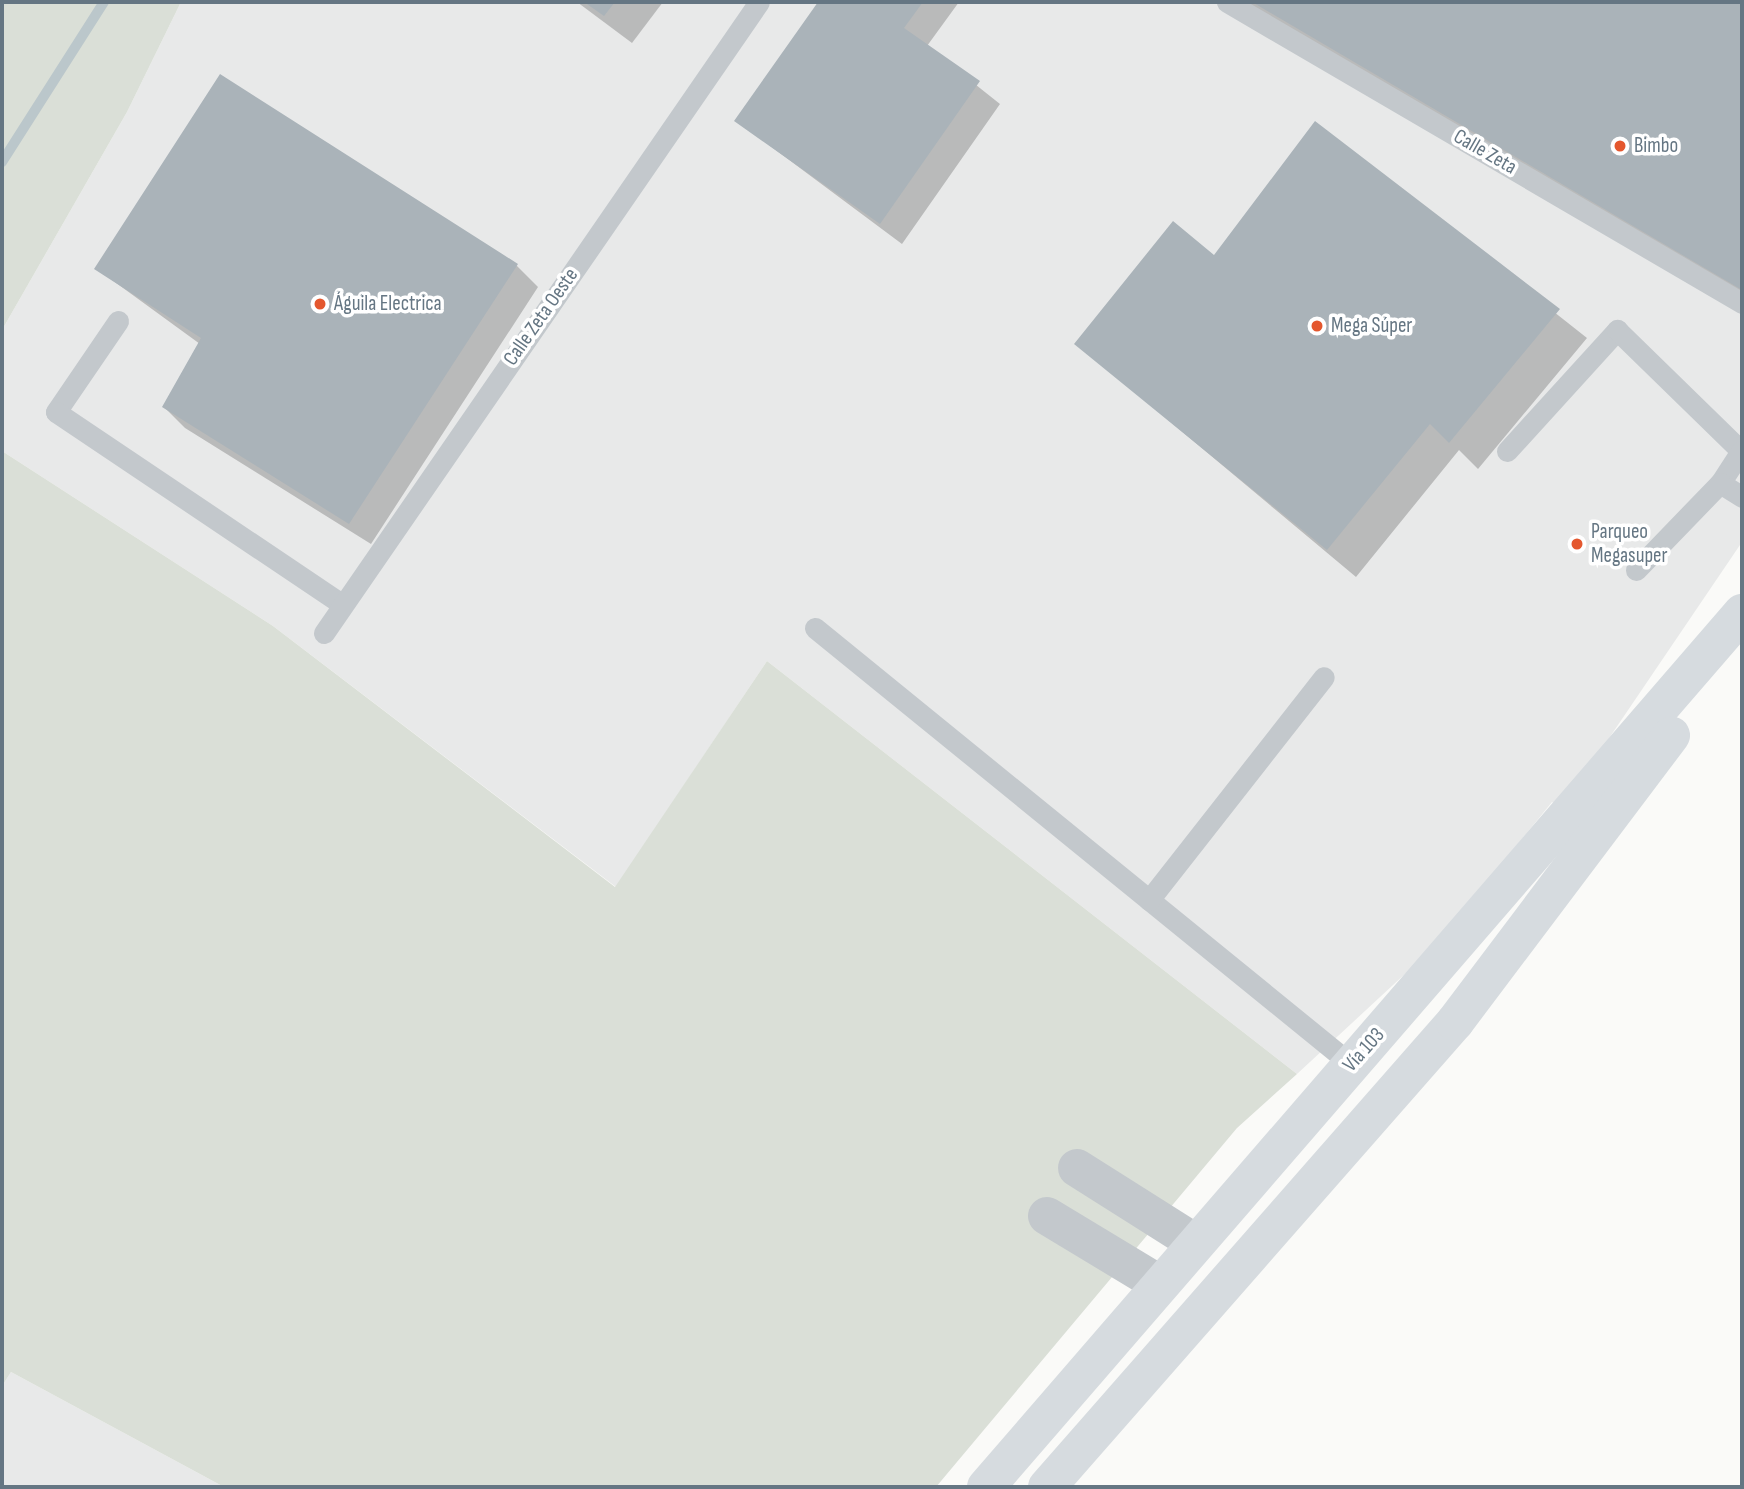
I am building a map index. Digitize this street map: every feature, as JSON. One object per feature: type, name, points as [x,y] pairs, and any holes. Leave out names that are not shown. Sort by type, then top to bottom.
[{"type":"main road","name":"Vía 103","points":[[986,1487],[1182,1268],[1351,1064],[1742,613]]},
{"type":"main road","points":[[1047,1487],[1455,1022],[1672,733],[1742,622]]},
{"type":"main road","points":[[1023,1487],[1170,1325],[1182,1268],[1223,1261],[1357,1097],[1576,861]]},
{"type":"street","points":[[1077,1168],[1182,1268]]},
{"type":"street","points":[[1047,1216],[1182,1268]]},
{"type":"lane","name":"Calle Zeta Oeste","points":[[324,633],[760,2]]},
{"type":"lane","name":"Calle Zeta","points":[[1227,2],[1742,303]]},
{"type":"lane","points":[[118,321],[56,412],[342,604]]},
{"type":"lane","points":[[1507,451],[1618,330],[1741,451],[1720,483],[1636,570]]},
{"type":"lane","points":[[1720,483],[1742,497]]},
{"type":"lane","points":[[815,628],[1351,1064]]},
{"type":"lane","points":[[1149,900],[1324,677]]},
{"type":"shaded area","points":[[2,2],[181,2],[127,112],[2,330]]},
{"type":"shaded area","points":[[181,2],[1742,2],[1742,542],[1561,809],[1552,802],[1434,947],[1297,1074],[767,661],[616,887],[273,626],[2,451],[2,330],[127,112]]},
{"type":"shaded area","points":[[2,451],[273,626],[615,887],[767,661],[1297,1074],[1237,1128],[936,1487],[224,1487],[11,1372],[2,1386]]},
{"type":"shaded area","points":[[11,1372],[224,1487],[2,1487],[2,1386]]},
{"type":"building","points":[[584,2],[615,2],[604,16]]},
{"type":"building","points":[[818,2],[923,2],[904,28],[980,81],[880,224],[734,121]]},
{"type":"building","name":"Bimbo","points":[[1252,2],[1742,2],[1742,290]]},
{"type":"building","name":"Águila Electrica","points":[[220,74],[518,264],[349,524],[162,407],[201,338],[94,269]]},
{"type":"building","name":"Mega Súper","points":[[1315,121],[1560,309],[1449,443],[1430,424],[1327,550],[1074,344],[1173,221],[1214,255]]},
{"type":"waterway","points":[[2,162],[104,2]]},
{"type":"place","name":"Bimbo","points":[[1620,146]]},
{"type":"place","name":"Águila Electrica","points":[[320,304]]},
{"type":"place","name":"Mega Súper","points":[[1317,326]]},
{"type":"place","name":"Parqueo Megasuper","points":[[1577,544]]}]
